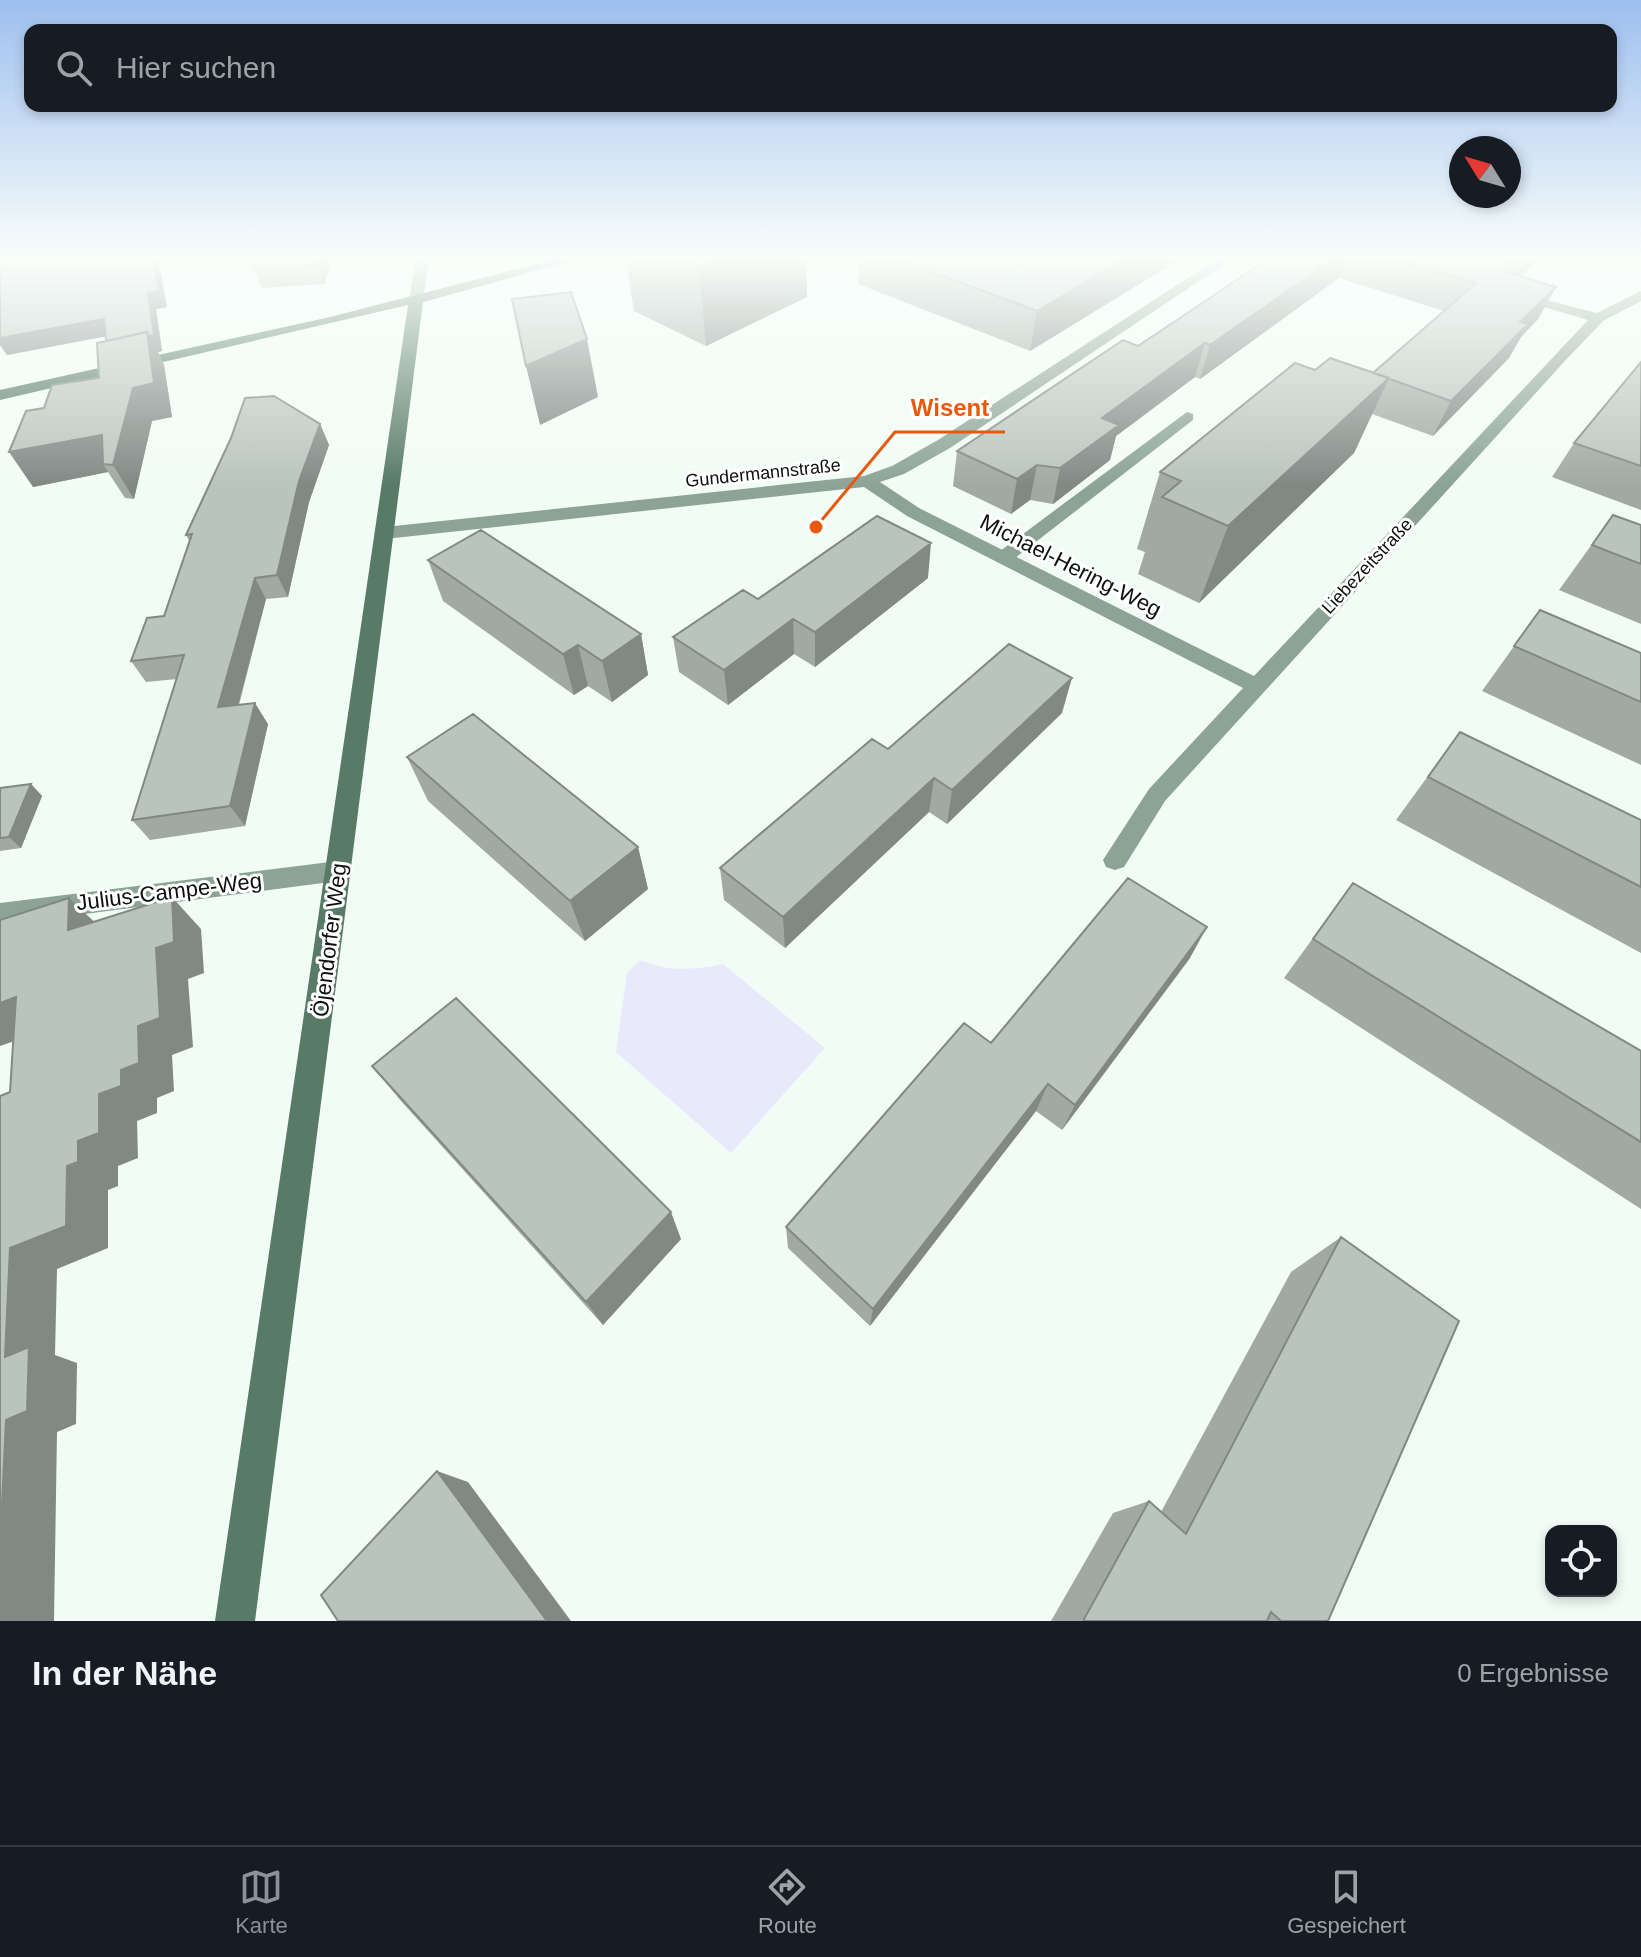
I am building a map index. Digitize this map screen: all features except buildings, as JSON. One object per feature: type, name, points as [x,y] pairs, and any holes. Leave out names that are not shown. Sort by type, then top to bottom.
[{"type":"street","points":[[0,395],[264,335]]},
{"type":"street","name":"Öjendorfer Weg","points":[[235,1621],[411,335]]},
{"type":"street","name":"Gundermannstraße","points":[[385,533],[867,481],[898,470],[944,444],[1111,335]]},
{"type":"street","name":"Liebezeitstraße","points":[[1115,860],[1157,795],[1583,335]]},
{"type":"street","points":[[1003,558],[1187,417]]},
{"type":"street","name":"Michael-Hering-Weg","points":[[867,481],[913,512],[1257,686]]},
{"type":"street","name":"Julius-Campe-Weg","points":[[0,914],[338,871]]},
{"type":"shaded area","points":[[640,960],[681,969],[723,964],[825,1048],[731,1153],[616,1052],[627,973]]},
{"type":"place","name":"Wisent","points":[[816,527]]}]
